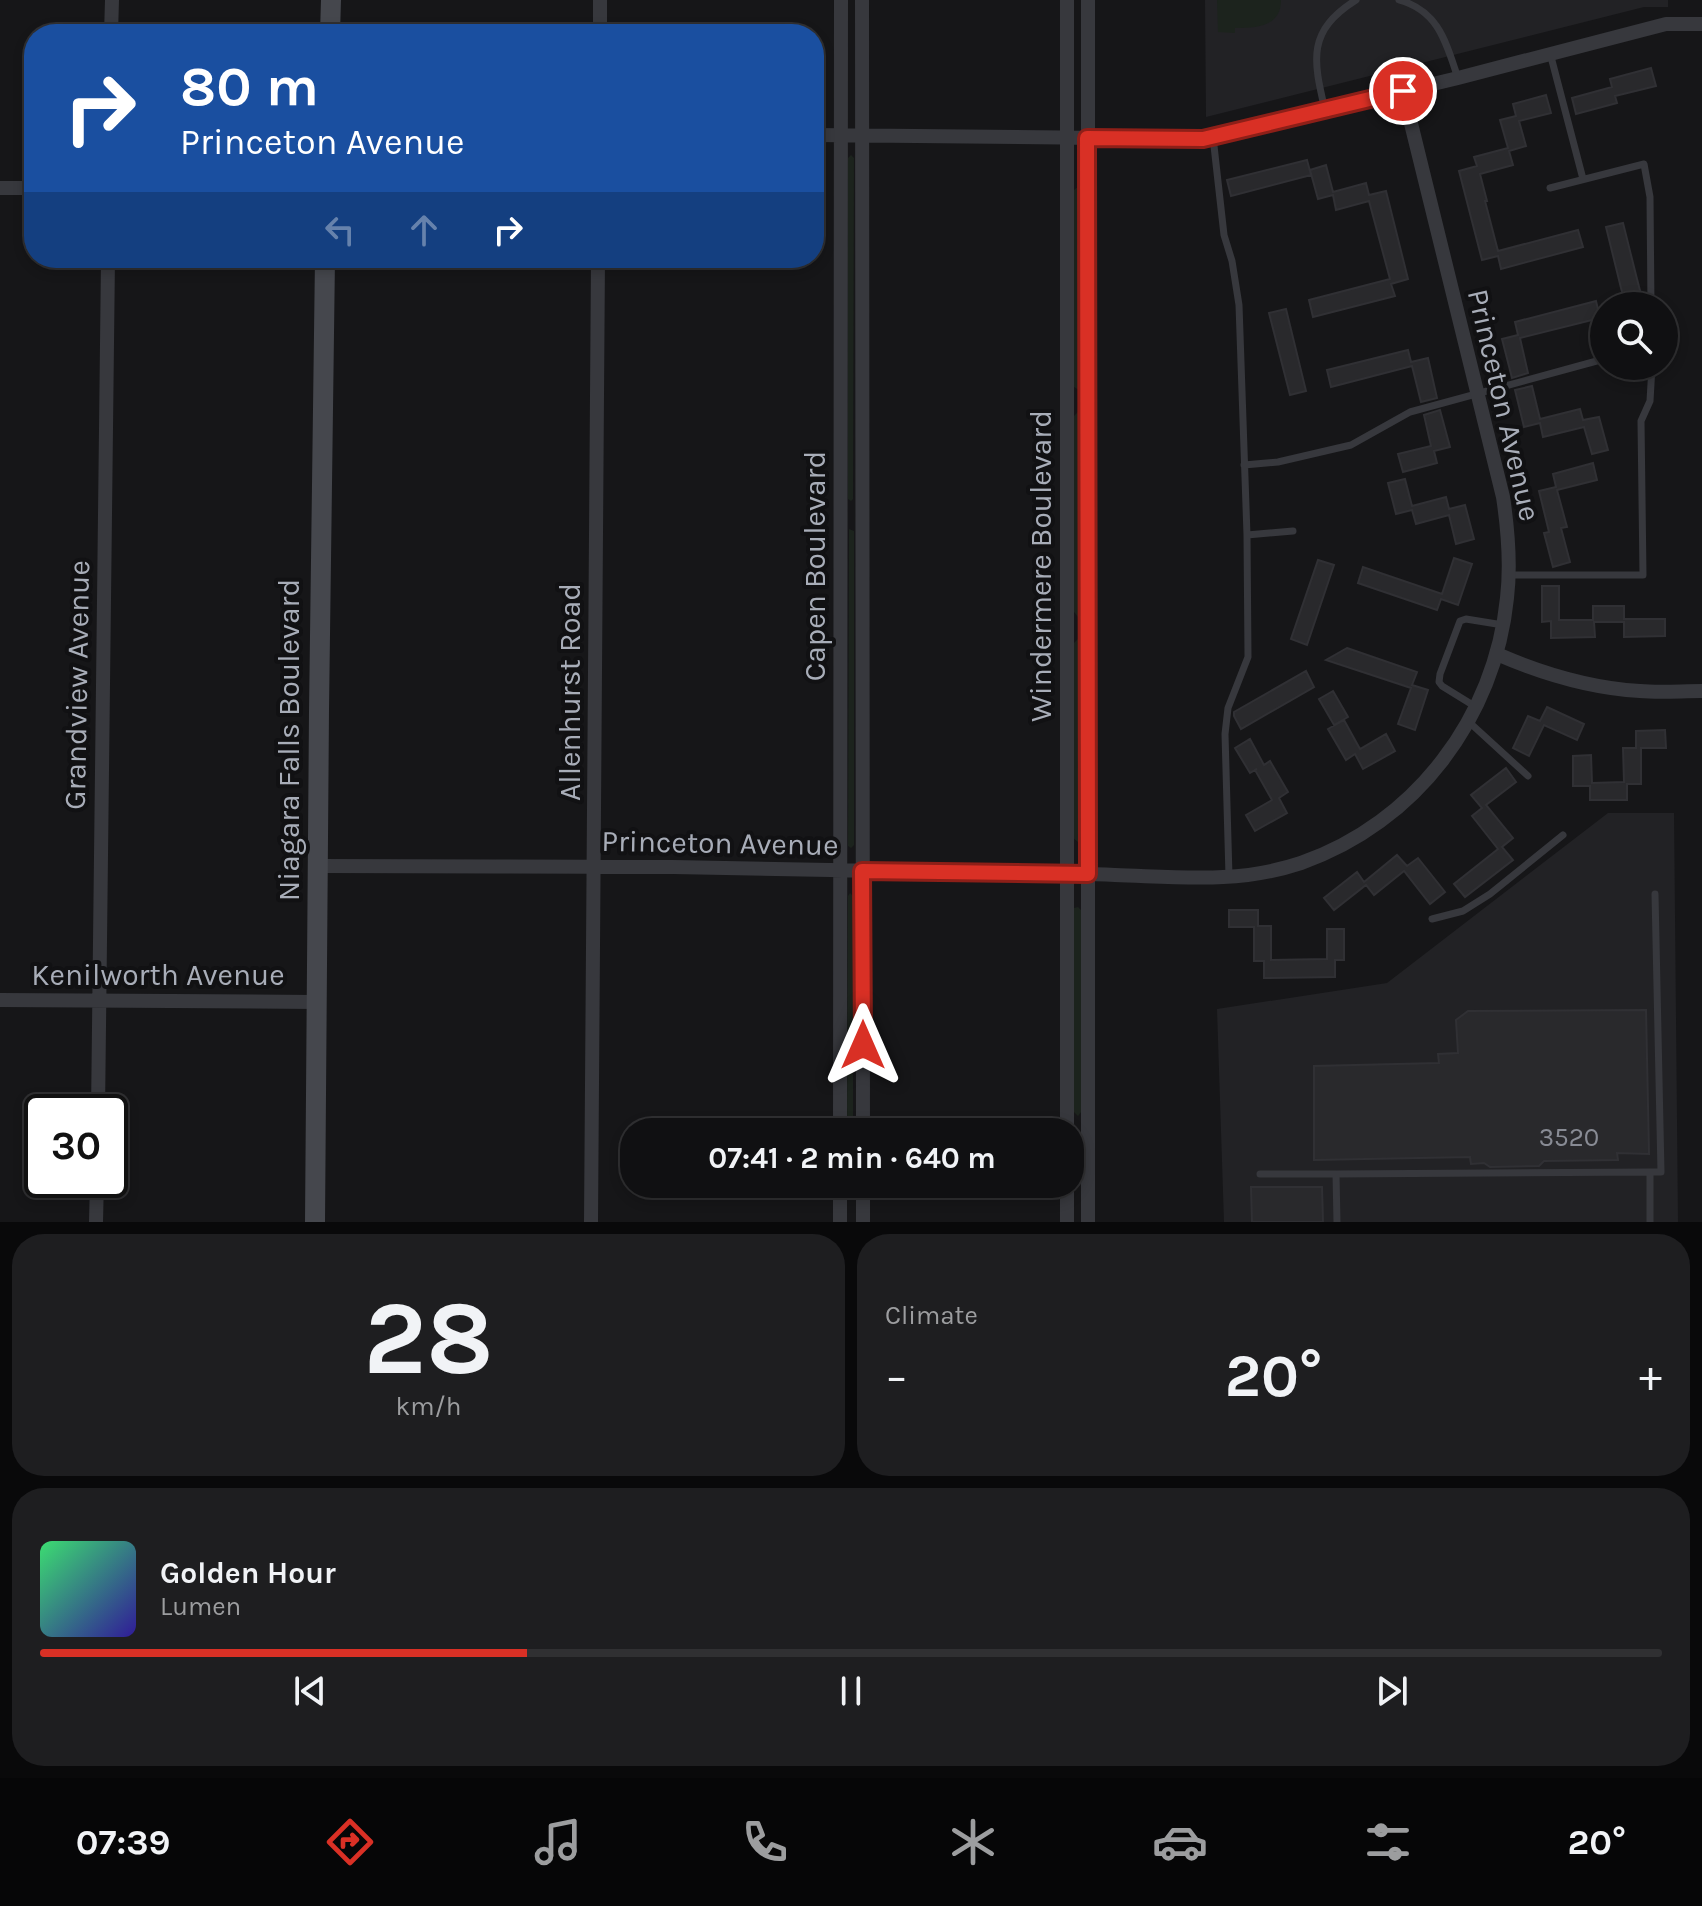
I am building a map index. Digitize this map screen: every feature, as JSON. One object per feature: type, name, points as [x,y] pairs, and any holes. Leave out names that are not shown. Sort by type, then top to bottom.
[{"type":"main road","points":[[330,24],[331,0]]},
{"type":"main road","name":"Niagara Falls Boulevard","points":[[315,1222],[325,268]]},
{"type":"street","points":[[111,24],[112,0]]},
{"type":"street","points":[[600,0],[600,24]]},
{"type":"street","name":"Capen Boulevard","points":[[840,1118],[841,0]]},
{"type":"street","name":"Capen Boulevard","points":[[862,0],[863,1118]]},
{"type":"street","name":"Windermere Boulevard","points":[[1067,0],[1067,1118]]},
{"type":"street","name":"Windermere Boulevard","points":[[1088,0],[1088,1222]]},
{"type":"street","points":[[824,135],[1203,139],[1666,24],[1702,24]]},
{"type":"street","name":"Princeton Avenue","points":[[319,866],[595,867],[1229,878],[1302,862],[1372,827],[1409,798],[1431,775],[1469,722],[1497,654],[1509,575],[1508,530],[1503,497],[1403,91]]},
{"type":"street","points":[[0,188],[24,188]]},
{"type":"street","name":"Grandview Avenue","points":[[98,1094],[108,268]]},
{"type":"street","name":"Allenhurst Road","points":[[591,1222],[598,268]]},
{"type":"street","points":[[1497,654],[1532,669],[1605,688],[1643,692],[1702,691]]},
{"type":"street","name":"Kenilworth Avenue","points":[[0,1000],[316,1002]]},
{"type":"street","points":[[96,1222],[97,1198]]},
{"type":"street","points":[[840,1198],[840,1222]]},
{"type":"street","points":[[863,1198],[863,1222]]},
{"type":"street","points":[[1067,1198],[1067,1222]]},
{"type":"lane","points":[[1325,110],[1317,74],[1317,52],[1324,27],[1338,11],[1356,0]]},
{"type":"lane","points":[[1399,0],[1426,12],[1443,34],[1458,78]]},
{"type":"lane","points":[[1550,53],[1583,179]]},
{"type":"lane","points":[[1213,137],[1224,235],[1239,305],[1247,535],[1248,657],[1228,708],[1225,734],[1229,878]]},
{"type":"lane","points":[[1550,188],[1644,164],[1650,197],[1651,292]]},
{"type":"lane","points":[[1244,465],[1278,462],[1351,445],[1410,412],[1590,363]]},
{"type":"lane","points":[[1509,575],[1643,575],[1641,421],[1650,401],[1651,380]]},
{"type":"lane","points":[[1067,402],[1087,402]]},
{"type":"lane","points":[[841,513],[862,513]]},
{"type":"lane","points":[[1247,535],[1293,531]]},
{"type":"lane","points":[[1476,707],[1442,686],[1440,674],[1460,621],[1466,619],[1503,625]]},
{"type":"lane","points":[[1067,626],[1088,627]]},
{"type":"lane","points":[[1469,722],[1528,776]]},
{"type":"lane","points":[[1432,919],[1463,911],[1490,894],[1563,835]]},
{"type":"lane","points":[[1260,1174],[1661,1172],[1655,894]]},
{"type":"lane","points":[[1084,1128],[1088,1128]]},
{"type":"lane","points":[[1650,1172],[1650,1222]]},
{"type":"lane","points":[[1336,1174],[1337,1222]]},
{"type":"shaded area","points":[[1205,0],[1668,0],[1668,7],[1644,7],[1206,117]]},
{"type":"shaded area","points":[[1217,0],[1281,0],[1277,16],[1272,21],[1259,26],[1235,28],[1235,33],[1218,32]]},
{"type":"shaded area","points":[[851,155],[854,158],[851,501],[848,499],[848,158]]},
{"type":"shaded area","points":[[1079,186],[1082,188],[1083,387],[1079,390],[1074,387],[1074,190]]},
{"type":"shaded area","points":[[1081,413],[1081,616],[1078,617],[1074,612],[1074,416]]},
{"type":"shaded area","points":[[849,529],[854,531],[854,845],[851,848],[848,846]]},
{"type":"shaded area","points":[[1081,640],[1083,838],[1078,842],[1073,838],[1074,643]]},
{"type":"shaded area","points":[[1608,813],[1674,813],[1678,1222],[1224,1222],[1217,1009],[1387,983]]},
{"type":"shaded area","points":[[850,893],[853,896],[853,1118],[847,1118]]},
{"type":"shaded area","points":[[1078,907],[1083,912],[1082,1111],[1078,1116],[1073,1111],[1073,912]]},
{"type":"building","points":[[1651,68],[1656,86],[1615,96],[1617,103],[1576,114],[1572,98],[1612,87],[1610,79]]},
{"type":"building","points":[[1546,95],[1551,113],[1519,121],[1526,146],[1509,151],[1513,165],[1480,174],[1485,201],[1498,251],[1578,230],[1583,247],[1501,269],[1498,256],[1482,260],[1459,171],[1477,166],[1474,157],[1508,148],[1500,120],[1516,116],[1513,104]]},
{"type":"building","points":[[1307,160],[1311,175],[1231,196],[1227,180]]},
{"type":"building","points":[[1326,165],[1333,192],[1366,183],[1369,195],[1386,191],[1408,279],[1391,284],[1395,296],[1313,317],[1309,300],[1390,279],[1369,201],[1336,210],[1333,195],[1318,199],[1310,170]]},
{"type":"building","points":[[1623,223],[1640,292],[1622,292],[1606,227]]},
{"type":"building","points":[[1590,303],[1590,320],[1520,338],[1528,373],[1512,378],[1502,339],[1518,335],[1515,322]]},
{"type":"building","points":[[1286,309],[1306,391],[1290,395],[1269,313]]},
{"type":"building","points":[[1408,350],[1411,362],[1428,358],[1437,398],[1421,402],[1412,366],[1331,387],[1327,370]]},
{"type":"building","points":[[1532,386],[1540,419],[1580,409],[1583,420],[1599,417],[1608,450],[1592,454],[1584,427],[1543,437],[1540,423],[1524,427],[1515,390]]},
{"type":"building","points":[[1440,410],[1450,447],[1434,451],[1437,463],[1403,472],[1398,454],[1431,446],[1424,415]]},
{"type":"building","points":[[1593,463],[1597,480],[1557,490],[1567,527],[1561,528],[1570,562],[1553,567],[1544,533],[1549,532],[1539,491],[1556,487],[1553,474]]},
{"type":"building","points":[[1405,479],[1412,506],[1446,497],[1449,509],[1465,505],[1474,539],[1456,544],[1449,515],[1416,524],[1412,510],[1396,514],[1388,483]]},
{"type":"building","points":[[1454,558],[1472,564],[1458,605],[1441,599],[1437,610],[1358,583],[1363,567],[1442,594]]},
{"type":"building","points":[[1318,560],[1334,565],[1307,645],[1291,639]]},
{"type":"building","points":[[1542,586],[1559,586],[1559,620],[1593,620],[1593,606],[1624,606],[1624,619],[1665,619],[1665,636],[1624,637],[1624,622],[1594,622],[1595,637],[1551,638],[1551,621],[1542,622]]},
{"type":"building","points":[[1347,648],[1417,672],[1412,685],[1428,690],[1415,730],[1398,724],[1411,688],[1326,660]]},
{"type":"building","points":[[1306,671],[1314,687],[1241,729],[1234,712]]},
{"type":"building","points":[[1333,691],[1348,717],[1334,725],[1319,699]]},
{"type":"building","points":[[1547,707],[1584,724],[1577,740],[1544,725],[1529,756],[1513,748],[1528,716],[1540,721]]},
{"type":"building","points":[[1344,720],[1360,749],[1386,734],[1395,751],[1363,769],[1355,754],[1346,760],[1328,729]]},
{"type":"building","points":[[1665,730],[1666,748],[1641,748],[1641,784],[1627,784],[1627,800],[1590,800],[1590,786],[1573,786],[1573,756],[1591,755],[1592,783],[1624,782],[1623,748],[1636,748],[1636,731]]},
{"type":"building","points":[[1250,739],[1264,765],[1270,761],[1288,792],[1279,798],[1287,813],[1255,831],[1246,815],[1272,800],[1255,770],[1250,773],[1235,748]]},
{"type":"building","points":[[1506,768],[1516,782],[1486,805],[1513,838],[1502,847],[1513,860],[1465,897],[1454,884],[1498,849],[1472,816],[1482,808],[1471,795]]},
{"type":"building","points":[[1397,855],[1407,866],[1418,858],[1445,892],[1430,904],[1404,871],[1374,895],[1366,885],[1334,910],[1324,898],[1357,872],[1364,882]]},
{"type":"building","points":[[1229,910],[1258,910],[1258,926],[1271,926],[1271,960],[1327,959],[1327,929],[1344,929],[1344,960],[1335,960],[1335,977],[1264,978],[1264,961],[1254,961],[1254,927],[1229,927]]},
{"type":"building","points":[[1646,1010],[1649,1154],[1617,1153],[1618,1160],[1544,1161],[1539,1166],[1490,1167],[1484,1163],[1471,1164],[1470,1157],[1314,1160],[1314,1066],[1439,1063],[1438,1054],[1458,1053],[1456,1020],[1468,1011]]},
{"type":"building","points":[[1251,1187],[1322,1187],[1323,1222],[1252,1222]]},
{"type":"route","points":[[863,1045],[862,871],[1088,874],[1087,138],[1203,139],[1403,91]]}]
